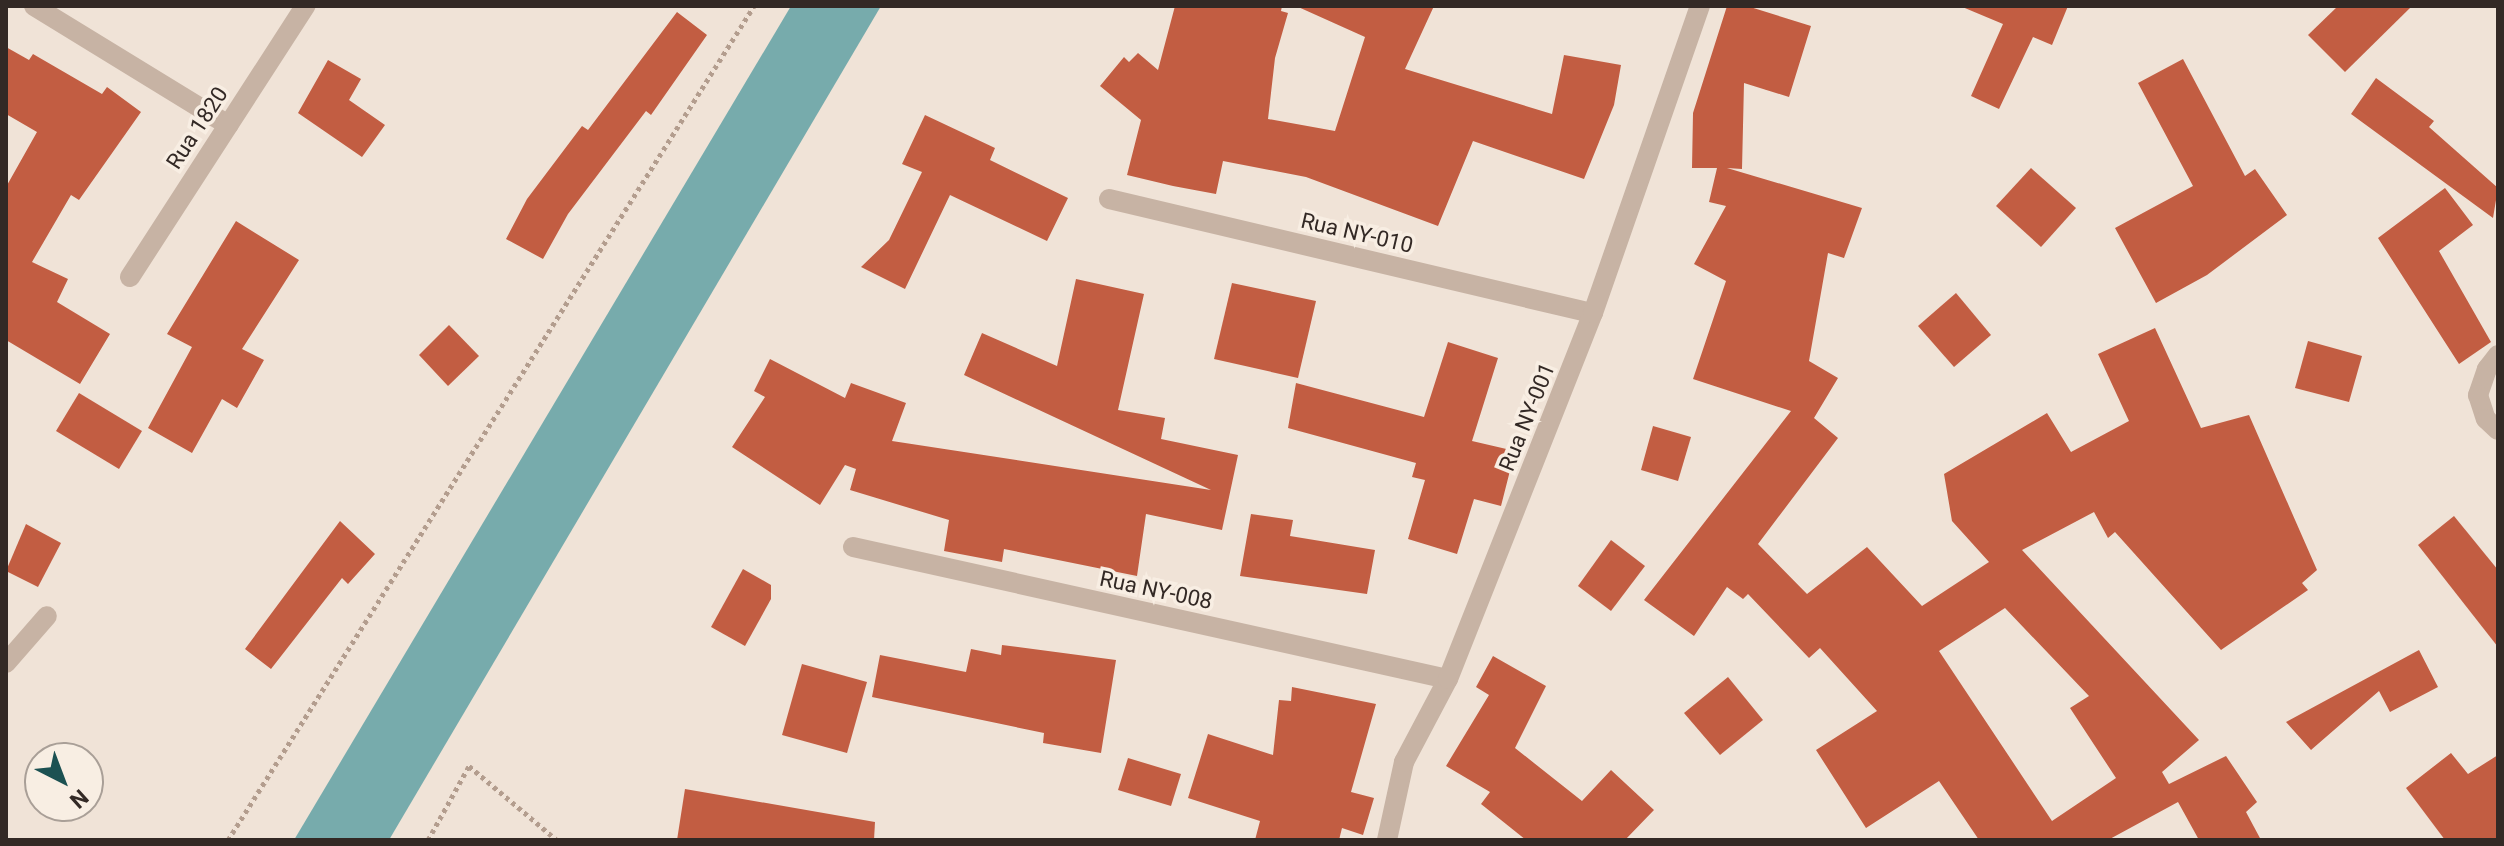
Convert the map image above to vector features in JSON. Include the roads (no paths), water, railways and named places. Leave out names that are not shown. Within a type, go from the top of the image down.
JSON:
[{"type":"street","points":[[34,6],[228,125]]},
{"type":"street","name":"Rua 1820","points":[[130,277],[305,6]]},
{"type":"street","name":"Rua NY-001","points":[[1387,840],[1404,762],[1448,679],[1593,313],[1700,6]]},
{"type":"street","name":"Rua NY-010","points":[[1109,199],[1593,313]]},
{"type":"street","points":[[2498,355],[2487,369],[2478,395],[2486,419],[2498,430]]},
{"type":"street","name":"Rua NY-008","points":[[853,547],[1448,679]]},
{"type":"street","points":[[6,663],[47,616]]},
{"type":"water","points":[[791,6],[881,6],[389,840],[294,840]]}]
